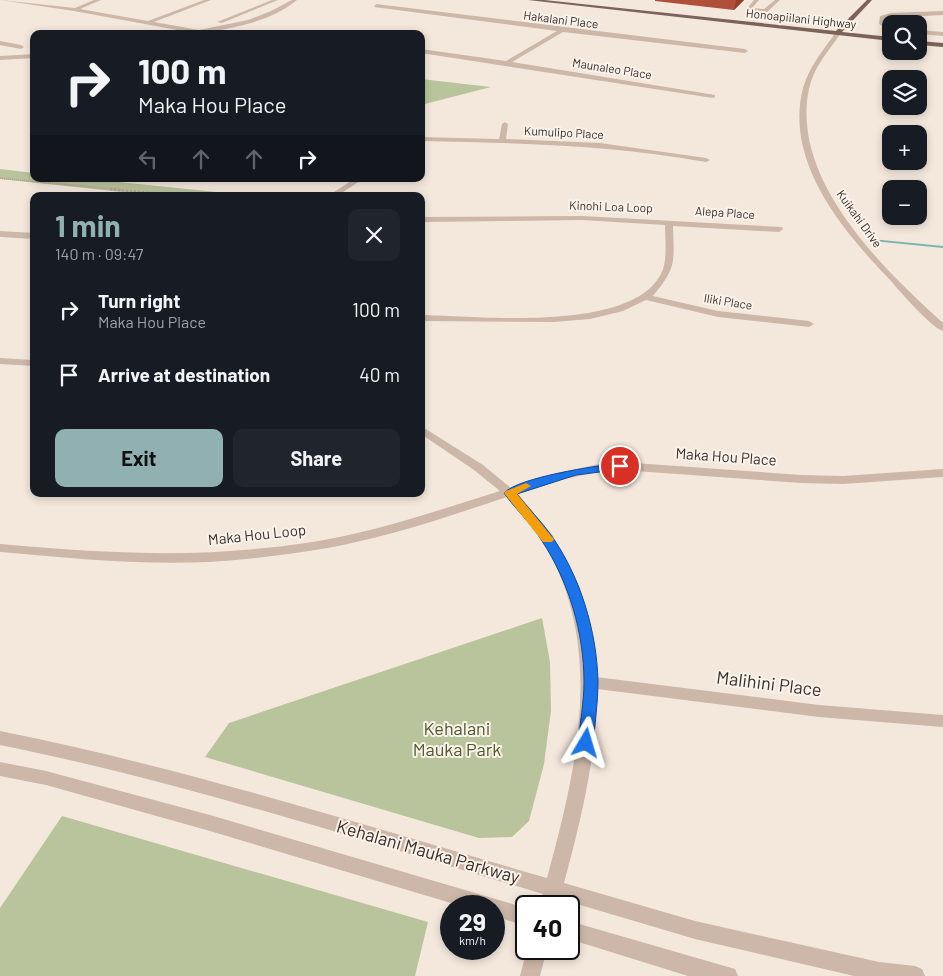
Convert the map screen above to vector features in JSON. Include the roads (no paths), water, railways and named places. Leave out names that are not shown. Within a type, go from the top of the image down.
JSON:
[{"type":"main road","name":"Honoapiilani Highway","points":[[530,0],[882,38]]},
{"type":"main road","name":"Kuikahi Drive","points":[[838,33],[870,0]]},
{"type":"main road","points":[[927,44],[943,45]]},
{"type":"street","points":[[1,0],[74,9],[189,30]]},
{"type":"street","points":[[74,9],[98,0]]},
{"type":"street","points":[[149,22],[209,0]]},
{"type":"street","points":[[204,30],[276,0]]},
{"type":"street","points":[[212,30],[258,20],[276,12],[295,0]]},
{"type":"street","points":[[756,0],[748,9],[765,11],[778,0]]},
{"type":"street","name":"Hakalani Place","points":[[376,6],[745,51]]},
{"type":"street","points":[[891,15],[943,13]]},
{"type":"street","points":[[507,63],[562,30]]},
{"type":"street","name":"Kuikahi Drive","points":[[838,33],[806,88],[802,119],[809,156],[831,202],[872,257],[943,328]]},
{"type":"street","points":[[927,33],[943,34]]},
{"type":"street","points":[[0,43],[21,47]]},
{"type":"street","name":"Maunaleo Place","points":[[425,52],[713,96]]},
{"type":"street","points":[[0,63],[2,58],[30,56]]},
{"type":"street","points":[[502,141],[505,124]]},
{"type":"street","name":"Kumulipo Place","points":[[425,139],[632,148],[706,160]]},
{"type":"street","points":[[338,192],[354,182]]},
{"type":"street","name":"Kinohi Loa Loop","points":[[425,220],[582,218],[669,222],[667,270],[660,284],[644,297],[608,312],[561,320],[425,318]]},
{"type":"street","name":"Alepa Place","points":[[669,222],[779,229]]},
{"type":"street","points":[[0,234],[30,236]]},
{"type":"street","name":"Iliki Place","points":[[644,297],[718,314],[810,324]]},
{"type":"street","points":[[0,361],[30,363]]},
{"type":"street","points":[[425,432],[474,464],[510,493],[547,537],[564,568],[578,603],[587,640],[591,682],[588,726],[581,776],[552,895]]},
{"type":"street","name":"Maka Hou Place","points":[[510,493],[526,486],[574,472],[620,466],[843,480],[943,473]]},
{"type":"street","name":"Maka Hou Loop","points":[[0,548],[117,557],[180,558],[244,555],[308,547],[369,535],[403,526],[471,503],[510,493]]},
{"type":"street","name":"Malihini Place","points":[[591,682],[818,711],[943,721]]},
{"type":"street","name":"Kehalani Mauka Parkway","points":[[0,738],[65,751],[218,792],[542,895]]},
{"type":"street","points":[[0,769],[46,778],[210,823],[453,895]]},
{"type":"street","name":"Kehalani Mauka Parkway","points":[[580,904],[880,972],[915,976]]},
{"type":"street","points":[[580,933],[691,967],[728,976]]},
{"type":"street","points":[[530,976],[535,960]]},
{"type":"waterway","points":[[873,240],[943,247]]},
{"type":"park label","name":"Kehalani Mauka Park","points":[[457,740]]}]
